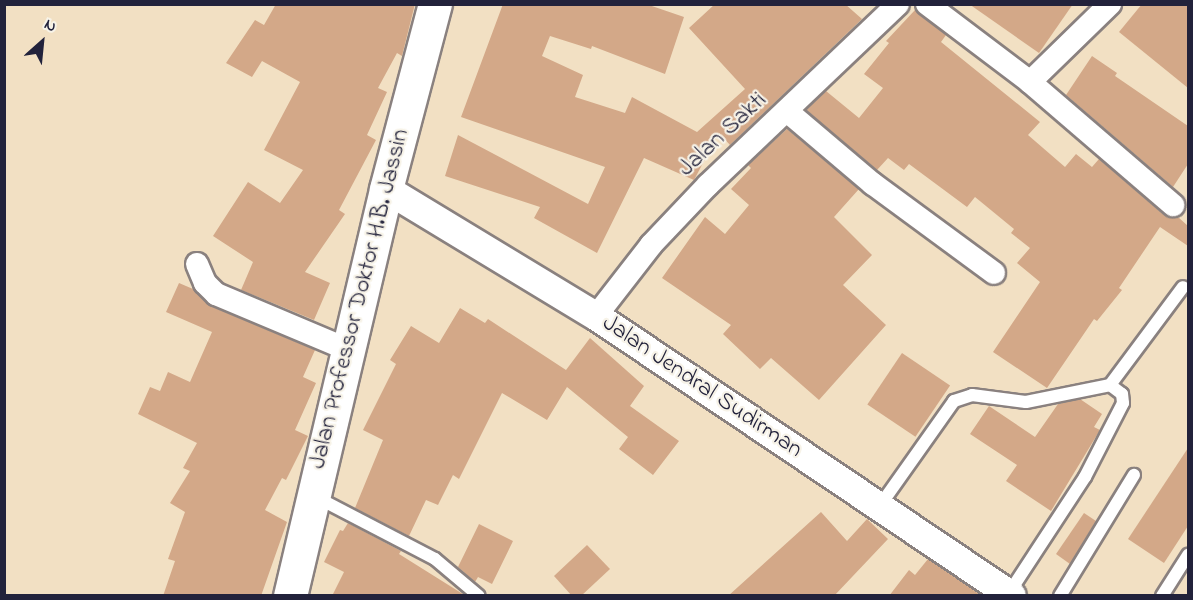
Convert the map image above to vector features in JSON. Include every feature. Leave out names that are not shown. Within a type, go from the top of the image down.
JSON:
[{"type":"highway","name":"Jalan Professor Doktor H.B. Jassin","points":[[290,596],[386,189],[435,4]]},
{"type":"street","name":"Jalan Sakti","points":[[597,316],[651,245],[715,178],[788,112],[898,4]]},
{"type":"street","points":[[927,4],[1030,82],[1173,205]]},
{"type":"street","points":[[1030,82],[1110,4]]},
{"type":"street","points":[[788,112],[873,183],[994,273]]},
{"type":"street","name":"Jalan Jendral Sudirman","points":[[386,189],[597,316],[1010,594]]},
{"type":"street","points":[[197,264],[205,283],[216,294],[347,349]]},
{"type":"lane","points":[[879,507],[954,401],[972,395],[1026,402],[1110,385],[1183,287]]},
{"type":"lane","points":[[1010,594],[1085,477],[1123,403],[1122,394],[1110,385]]},
{"type":"lane","points":[[1060,596],[1134,476]]},
{"type":"lane","points":[[313,495],[435,559],[479,596]]},
{"type":"lane","points":[[1162,596],[1188,555]]},
{"type":"building","points":[[276,4],[415,4],[402,56],[397,53],[378,88],[387,92],[367,135],[376,140],[339,210],[345,214],[305,272],[330,283],[314,320],[241,290],[253,262],[213,236],[248,182],[280,203],[303,170],[264,150],[300,82],[262,61],[252,77],[226,63],[255,20],[264,25]]},
{"type":"building","points":[[503,4],[646,4],[684,17],[665,74],[592,46],[591,49],[550,36],[542,56],[583,75],[575,97],[625,113],[632,97],[697,132],[745,89],[689,28],[715,4],[845,4],[862,19],[730,145],[719,133],[694,180],[644,158],[597,253],[534,218],[540,207],[445,176],[458,135],[588,204],[605,167],[461,117]]},
{"type":"building","points":[[969,4],[1073,4],[1039,53]]},
{"type":"building","points":[[1142,4],[1188,4],[1188,88],[1119,32]]},
{"type":"building","points":[[915,10],[946,35],[941,42],[1040,122],[1028,135],[1065,167],[1076,154],[1092,167],[1099,159],[1164,215],[1178,217],[1188,226],[1188,246],[1160,227],[1119,288],[1122,290],[1097,321],[1094,319],[1047,388],[993,352],[1040,282],[1017,263],[1030,248],[1011,233],[1014,229],[975,197],[967,207],[909,164],[904,170],[888,158],[877,170],[806,110],[826,91],[859,118],[883,88],[864,74],[889,43],[886,41]]},
{"type":"building","points":[[1092,56],[1117,73],[1115,76],[1188,126],[1188,164],[1173,187],[1066,95]]},
{"type":"building","points":[[787,129],[859,189],[834,217],[872,255],[843,285],[886,325],[819,400],[771,358],[760,369],[723,334],[731,325],[662,278],[705,217],[725,234],[749,205],[731,189],[751,168],[748,165]]},
{"type":"building","points":[[179,283],[193,289],[211,306],[315,350],[303,377],[316,383],[295,430],[308,436],[286,480],[282,478],[265,510],[287,522],[261,596],[163,596],[175,561],[168,559],[185,512],[170,503],[190,471],[183,468],[197,443],[138,414],[150,387],[160,391],[168,372],[190,382],[212,332],[166,312]]},
{"type":"building","points":[[460,308],[485,323],[488,319],[566,370],[590,338],[644,386],[630,406],[679,441],[653,475],[619,449],[628,437],[567,387],[547,420],[502,393],[459,479],[453,475],[438,505],[426,500],[409,536],[355,508],[383,440],[363,430],[396,364],[390,360],[411,326],[439,343]]},
{"type":"building","points":[[902,353],[950,385],[915,437],[867,404]]},
{"type":"building","points":[[1080,399],[1102,414],[1094,427],[1100,430],[1051,511],[1006,481],[1017,465],[970,434],[989,406],[1035,437],[1058,404]]},
{"type":"building","points":[[1188,448],[1188,526],[1164,563],[1128,539]]},
{"type":"building","points":[[821,512],[847,541],[867,519],[888,539],[834,596],[728,596]]},
{"type":"building","points":[[1084,513],[1096,521],[1070,564],[1056,554]]},
{"type":"building","points":[[348,523],[401,551],[399,554],[466,596],[332,596],[344,572],[324,562],[340,530],[343,531]]},
{"type":"building","points":[[479,524],[513,541],[492,584],[478,577],[475,582],[458,567]]},
{"type":"building","points":[[587,545],[610,569],[581,596],[572,596],[554,576]]},
{"type":"building","points":[[928,559],[982,596],[889,596],[909,570],[915,575]]}]
